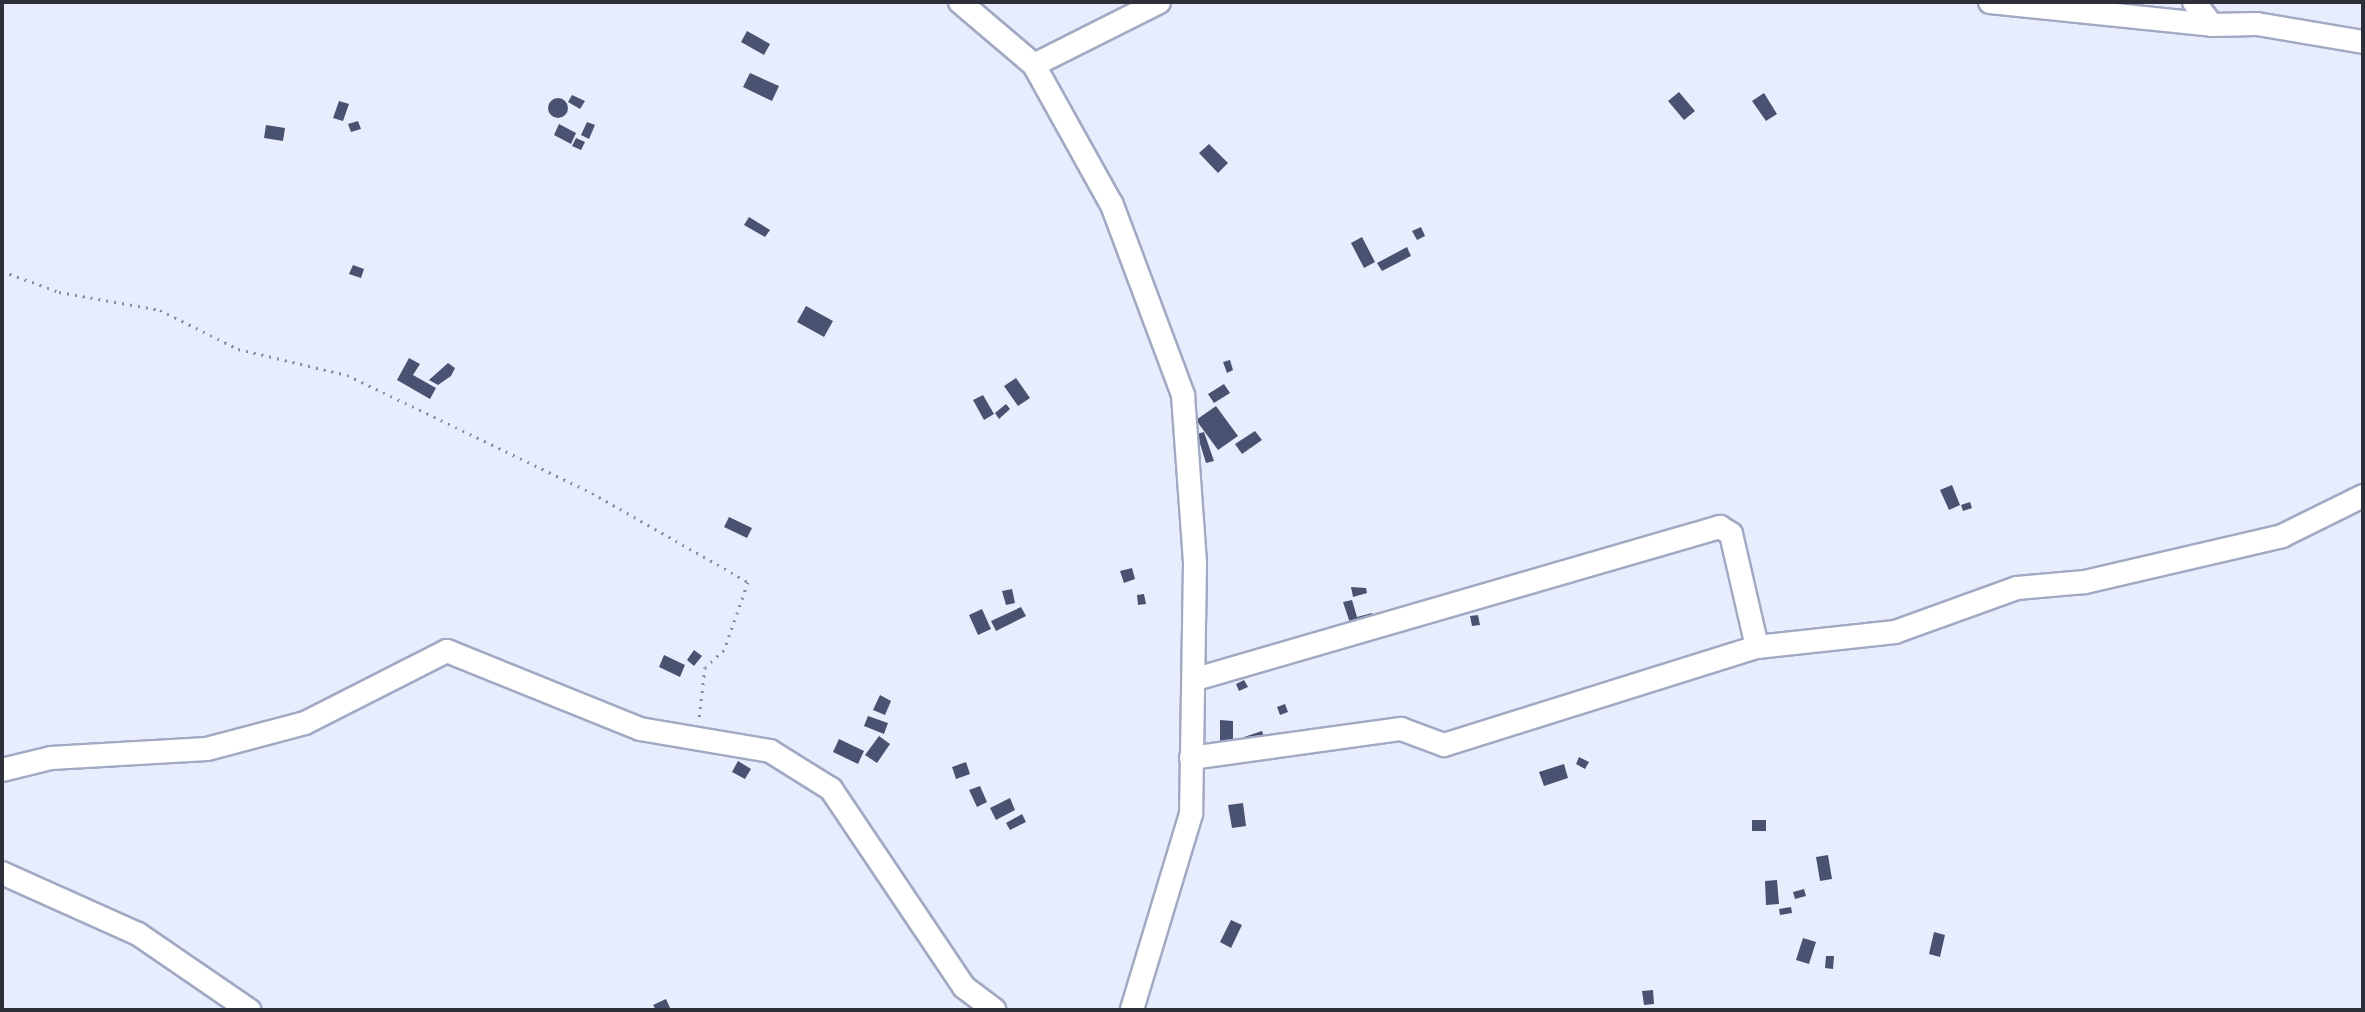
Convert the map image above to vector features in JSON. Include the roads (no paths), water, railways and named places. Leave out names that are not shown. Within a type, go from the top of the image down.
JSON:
[{"type":"street","points":[[960,2],[1034,65],[1112,205],[1183,395],[1196,679],[1189,829],[1132,1010]]},
{"type":"street","points":[[1034,65],[1159,2]]},
{"type":"street","points":[[1990,2],[2212,25],[2257,24],[2358,45]]},
{"type":"street","points":[[2194,2],[2212,25]]},
{"type":"street","points":[[1191,758],[1401,729],[1444,745],[1757,647],[1895,632],[2017,588],[2085,582],[2282,536],[2363,496]]},
{"type":"street","points":[[1196,679],[1720,527],[1731,534],[1757,647]]},
{"type":"street","points":[[2,770],[51,758],[207,749],[305,723],[447,651],[640,729],[770,751],[831,789],[964,987],[994,1010]]},
{"type":"street","points":[[2,873],[138,934],[249,1010]]}]
